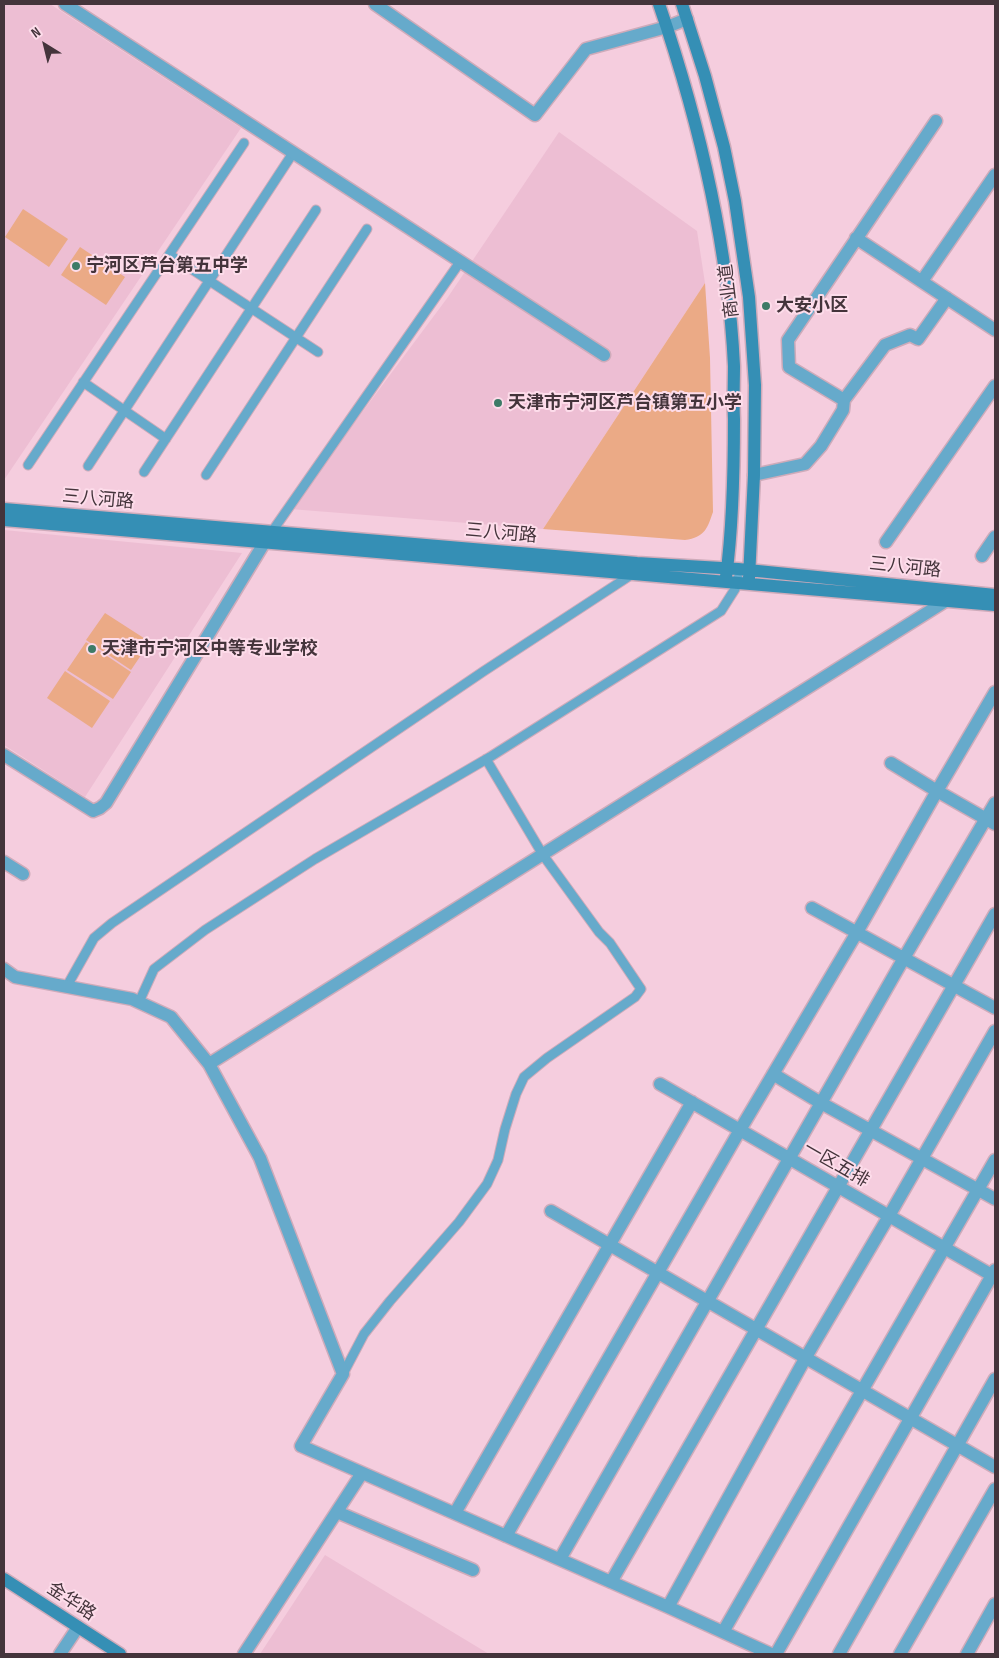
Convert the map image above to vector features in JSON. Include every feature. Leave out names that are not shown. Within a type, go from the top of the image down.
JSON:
[{"type":"street","points":[[65,4],[604,355]]},
{"type":"street","points":[[375,4],[535,115],[586,49],[667,27],[687,19]]},
{"type":"street","name":"商业道","points":[[659,4],[697,127],[718,229],[734,367],[734,486],[738,576]]},
{"type":"street","name":"商业道","points":[[682,4],[715,111],[735,201],[749,297],[754,358],[754,475],[738,576]]},
{"type":"street","points":[[844,400],[789,366],[788,340],[936,121]]},
{"type":"street","points":[[922,281],[995,175]]},
{"type":"street","points":[[856,238],[947,298],[994,326]]},
{"type":"street","points":[[754,475],[805,464],[821,446],[843,410],[844,400],[885,345],[910,335],[918,339],[947,298]]},
{"type":"street","points":[[886,542],[995,386]]},
{"type":"street","name":"三八河路","points":[[4,509],[268,537]]},
{"type":"street","name":"三八河路","points":[[4,520],[268,537],[636,568],[995,595]]},
{"type":"street","points":[[4,755],[93,811],[100,808],[106,803],[268,537]]},
{"type":"street","points":[[982,556],[995,537]]},
{"type":"street","name":"三八河路","points":[[738,576],[995,605]]},
{"type":"street","points":[[209,1064],[948,599],[962,592]]},
{"type":"street","points":[[506,1536],[995,692]]},
{"type":"street","points":[[891,763],[991,822]]},
{"type":"street","points":[[560,1559],[904,958],[991,822],[995,803]]},
{"type":"street","points":[[4,862],[23,874]]},
{"type":"street","points":[[812,908],[856,934],[995,1008]]},
{"type":"street","points":[[611,1582],[995,914]]},
{"type":"street","points":[[4,969],[15,976],[139,1002],[171,1018],[209,1064],[260,1158],[343,1374],[302,1446],[771,1654]]},
{"type":"street","points":[[668,1607],[806,1357],[995,1031]]},
{"type":"street","points":[[773,1074],[821,1103],[995,1199]]},
{"type":"street","name":"一区五排","points":[[660,1084],[944,1248],[994,1274]]},
{"type":"street","points":[[455,1513],[692,1102]]},
{"type":"street","points":[[723,1632],[995,1160]]},
{"type":"street","points":[[551,1211],[995,1467]]},
{"type":"street","points":[[776,1654],[994,1274]]},
{"type":"street","points":[[838,1654],[995,1379]]},
{"type":"street","points":[[244,1654],[362,1473]]},
{"type":"street","points":[[900,1654],[995,1489]]},
{"type":"street","points":[[337,1512],[473,1570]]},
{"type":"street","name":"金华路","points":[[4,1579],[105,1654]]},
{"type":"street","name":"金华路","points":[[4,1589],[120,1654]]},
{"type":"street","points":[[967,1654],[995,1604]]},
{"type":"street","points":[[60,1654],[75,1630]]},
{"type":"lane","points":[[28,465],[244,143]]},
{"type":"lane","points":[[88,466],[293,153]]},
{"type":"lane","points":[[144,472],[316,210]]},
{"type":"lane","points":[[206,475],[367,229]]},
{"type":"lane","points":[[170,255],[318,352]]},
{"type":"lane","points":[[268,537],[460,262]]},
{"type":"lane","points":[[83,382],[166,439]]},
{"type":"lane","points":[[67,986],[94,938],[112,923],[636,568]]},
{"type":"lane","points":[[139,1002],[154,969],[205,930],[315,858],[486,759],[721,611],[738,576]]},
{"type":"lane","points":[[343,1374],[364,1334],[390,1301],[460,1222],[488,1184],[498,1160],[516,1094],[524,1077],[547,1058],[636,997],[641,989],[610,943],[599,932],[543,855],[486,759]]},
{"type":"shaded area","name":"宁河区芦台第五中学","points":[[4,4],[50,4],[241,128],[4,480]]},
{"type":"shaded area","name":"天津市宁河区芦台镇第五小学","points":[[559,132],[697,231],[705,283],[543,529],[290,509],[448,297]]},
{"type":"shaded area","points":[[23,209],[68,239],[49,267],[5,237]]},
{"type":"shaded area","points":[[80,247],[125,277],[106,305],[61,275]]},
{"type":"shaded area","points":[[705,283],[710,358],[713,512],[707,528],[697,537],[685,540],[543,529]]},
{"type":"shaded area","name":"天津市宁河区中等专业学校","points":[[4,530],[242,553],[85,797],[4,745]]},
{"type":"shaded area","points":[[105,613],[150,642],[131,670],[86,640]]},
{"type":"shaded area","points":[[86,642],[131,672],[113,699],[67,670]]},
{"type":"shaded area","points":[[65,671],[110,701],[92,728],[47,698]]},
{"type":"shaded area","points":[[325,1555],[489,1654],[260,1654]]},
{"type":"place","name":"宁河区芦台第五中学","points":[[76,266]]},
{"type":"place","name":"大安小区","points":[[766,306]]},
{"type":"place","name":"天津市宁河区芦台镇第五小学","points":[[498,403]]},
{"type":"place","name":"天津市宁河区中等专业学校","points":[[92,649]]}]
